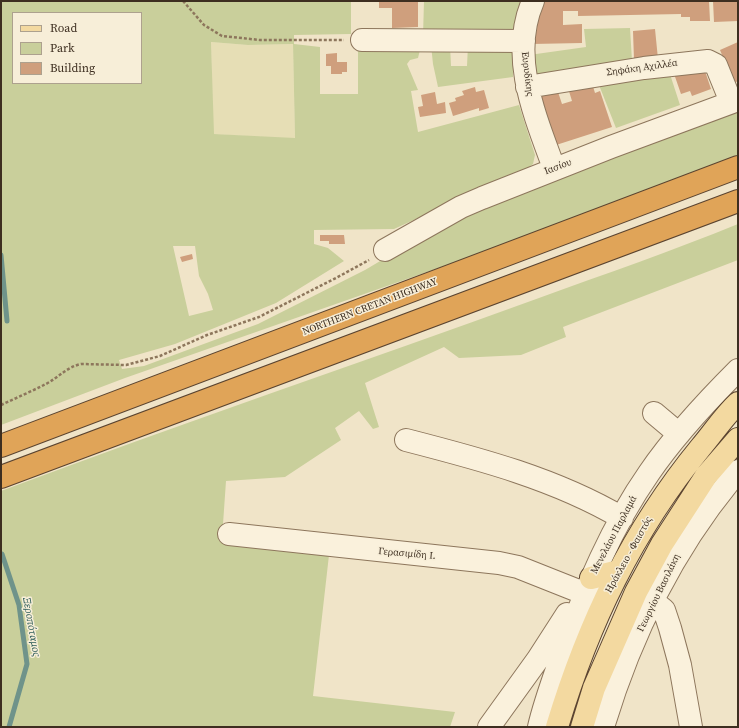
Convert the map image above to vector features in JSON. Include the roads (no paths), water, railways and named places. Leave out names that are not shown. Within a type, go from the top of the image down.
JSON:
[{"type":"highway","name":"NORTHERN CRETAN HIGHWAY","points":[[1,446],[738,167]]},
{"type":"highway","points":[[1,477],[738,201]]},
{"type":"main road","name":"Ηράκλειο - Φαιστός","points":[[557,727],[573,673],[598,613],[619,571],[666,494],[690,460],[738,403]]},
{"type":"main road","points":[[582,727],[594,688],[617,633],[658,550],[706,476],[738,439]]},
{"type":"main road","points":[[586,585],[619,571]]},
{"type":"street","name":"Ευρυδίκης","points":[[533,1],[526,20],[524,64],[527,87],[554,168]]},
{"type":"street","points":[[362,40],[524,41]]},
{"type":"street","name":"Σηφάκη Αχιλλέα","points":[[527,87],[644,68],[708,60],[716,65],[735,101]]},
{"type":"street","name":"Ιασίου","points":[[385,250],[461,207],[554,168],[735,101]]},
{"type":"street","name":"Μενελάου Παρλαμά","points":[[539,727],[555,674],[586,585],[622,518],[649,473],[694,414],[738,370]]},
{"type":"street","points":[[654,412],[679,434]]},
{"type":"street","points":[[406,440],[454,452],[533,477],[601,506],[622,518]]},
{"type":"street","name":"Γεωργίου Βασιλάκη","points":[[604,727],[616,686],[653,601],[681,547],[714,499],[738,471]]},
{"type":"street","name":"Γερασιμίδη Ι.","points":[[229,534],[499,563],[586,585]]},
{"type":"street","points":[[489,727],[538,659],[586,585]]},
{"type":"street","points":[[653,601],[662,608],[670,628],[680,666],[691,727]]},
{"type":"waterway","name":"Ξεροπόταμος","points":[[1,255],[7,321]]},
{"type":"waterway","name":"Ξεροπόταμος","points":[[2,554],[19,605],[27,664],[9,727]]}]
